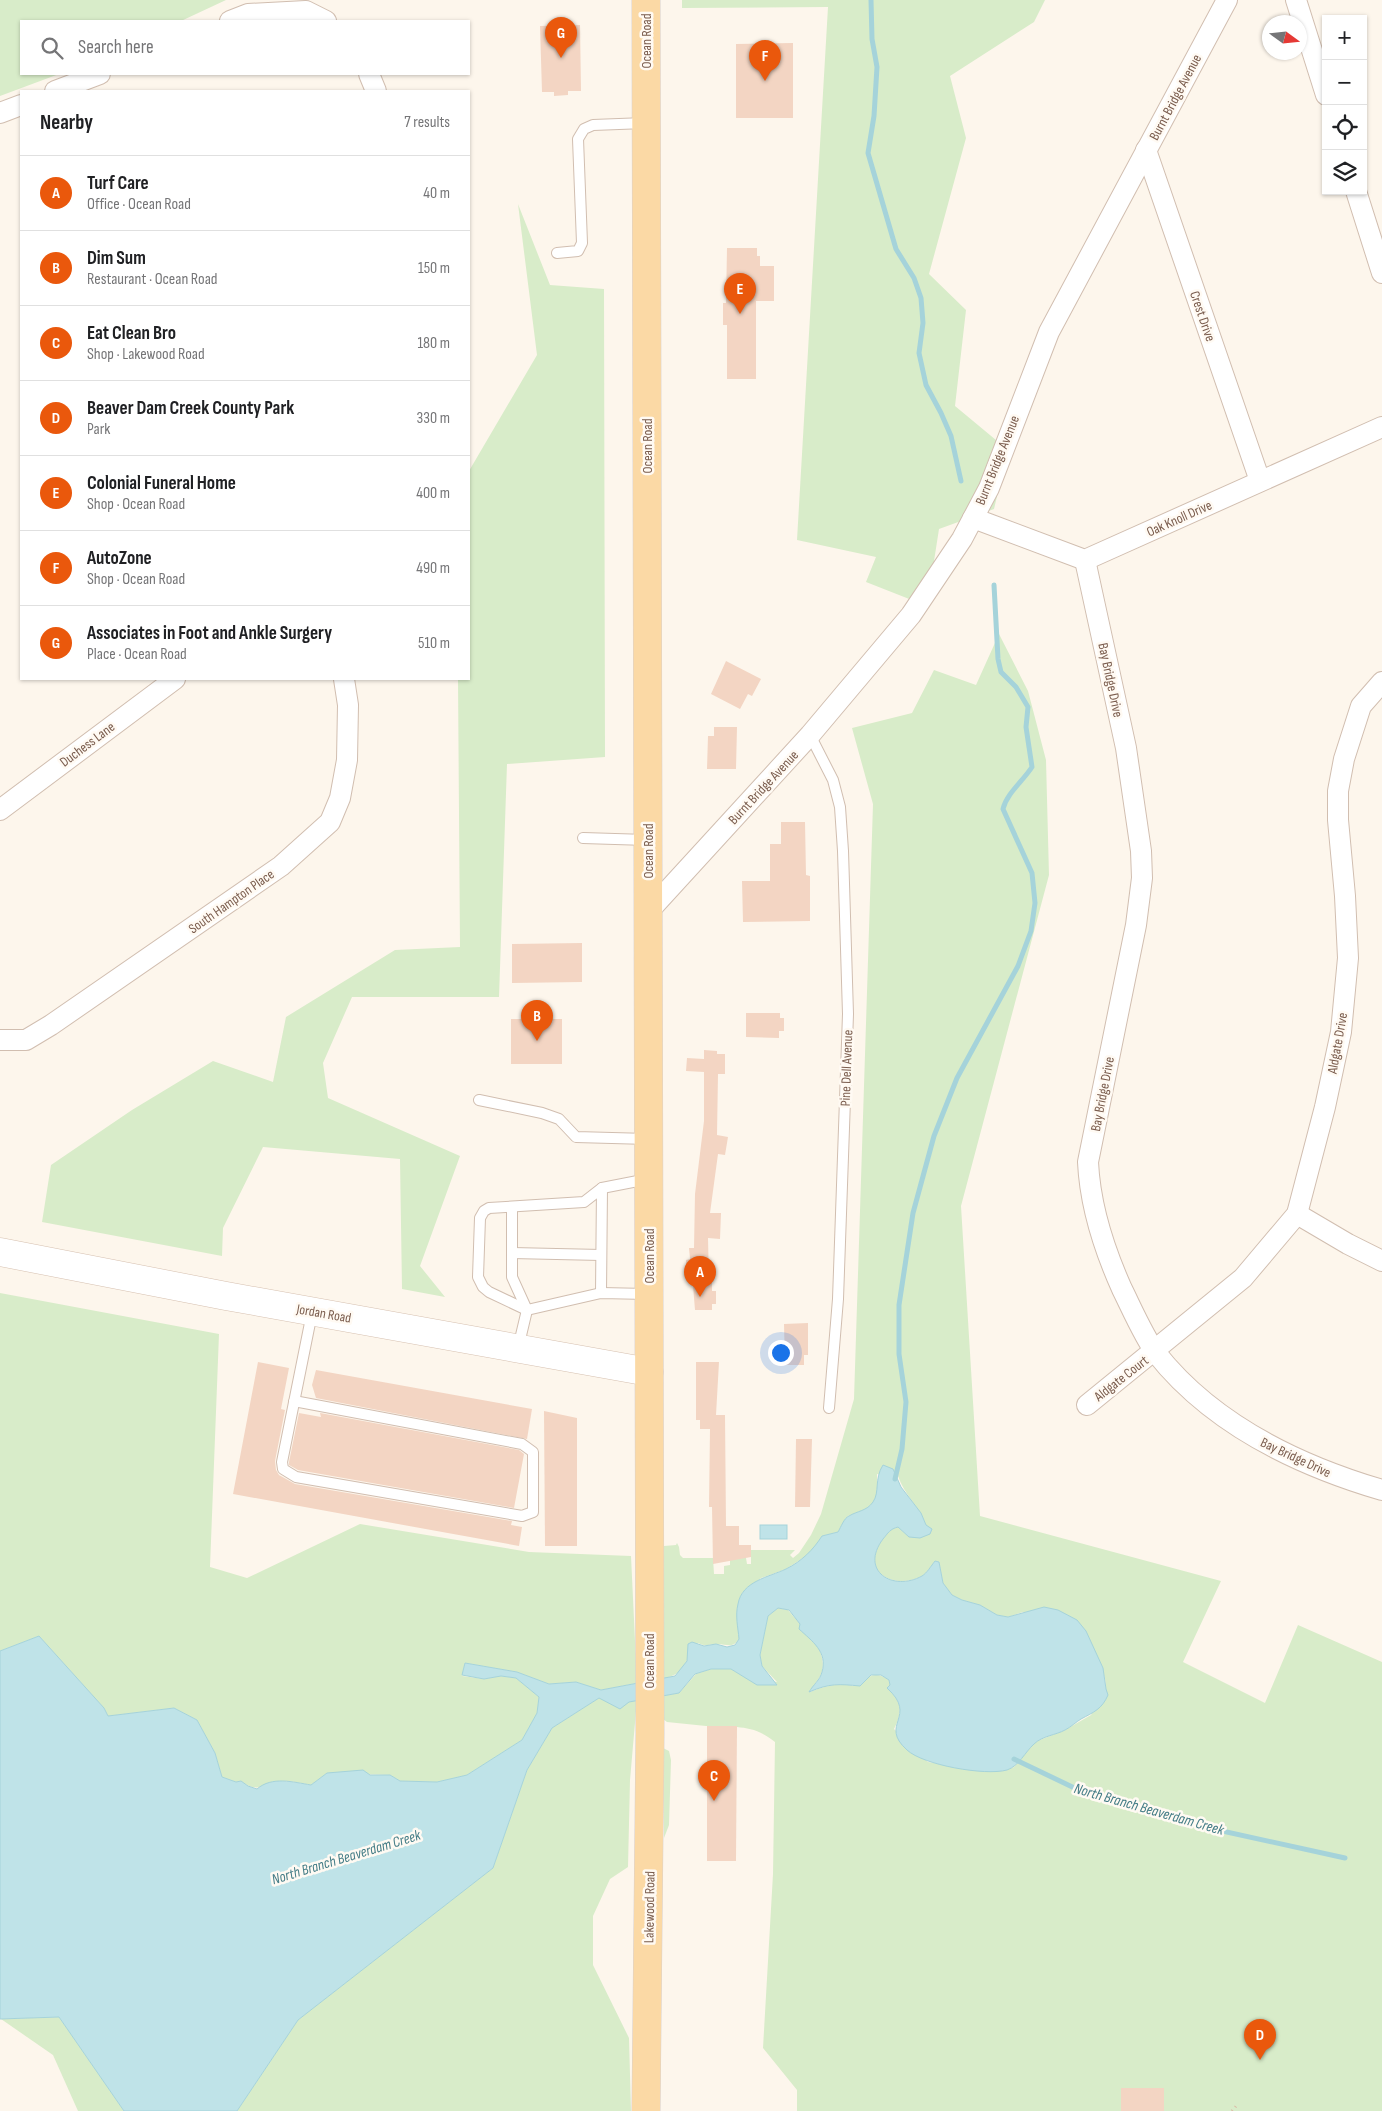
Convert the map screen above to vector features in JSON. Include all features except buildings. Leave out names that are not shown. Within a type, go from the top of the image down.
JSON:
[{"type":"main road","name":"Ocean Road","points":[[646,0],[649,1690]]},
{"type":"main road","name":"Lakewood Road","points":[[646,2111],[649,1690]]},
{"type":"street","name":"Burnt Bridge Avenue","points":[[648,912],[810,735],[911,615],[962,539],[989,488],[1048,332],[1227,0]]},
{"type":"street","points":[[1296,0],[1322,82]]},
{"type":"street","points":[[233,20],[248,14],[306,11],[324,20]]},
{"type":"street","points":[[58,90],[97,75]]},
{"type":"street","points":[[369,75],[376,90]]},
{"type":"street","points":[[0,113],[20,105]]},
{"type":"street","name":"Crest Drive","points":[[1146,150],[1260,481]]},
{"type":"street","points":[[1357,195],[1382,273]]},
{"type":"street","name":"Oak Knoll Drive","points":[[1085,560],[1382,427]]},
{"type":"street","points":[[973,518],[1085,560]]},
{"type":"street","name":"Bay Bridge Drive","points":[[1085,560],[1126,748],[1141,851],[1142,878],[1136,924],[1088,1162],[1090,1190],[1112,1266],[1155,1351],[1195,1394],[1213,1409],[1259,1440],[1341,1478],[1382,1490]]},
{"type":"street","name":"Duchess Lane","points":[[0,810],[174,680]]},
{"type":"street","name":"South Hampton Place","points":[[0,1040],[26,1040],[51,1025],[281,866],[330,822],[340,798],[347,760],[348,705],[344,680]]},
{"type":"street","name":"Aldgate Drive","points":[[1155,1351],[1243,1278],[1297,1214],[1325,1107],[1341,1032],[1348,967],[1345,896],[1338,820],[1338,791],[1344,759],[1361,706],[1382,682]]},
{"type":"street","points":[[1297,1214],[1348,1244],[1382,1261]]},
{"type":"street","name":"Jordan Road","points":[[0,1252],[226,1296],[649,1372]]},
{"type":"street","name":"Aldgate Court","points":[[1087,1405],[1155,1351]]},
{"type":"lane","points":[[557,253],[578,251],[582,243],[578,139],[584,129],[593,124],[646,123]]},
{"type":"lane","name":"Pine Dell Avenue","points":[[810,735],[833,780],[840,807],[844,851],[848,1024],[838,1299],[829,1408]]},
{"type":"lane","points":[[583,838],[648,840]]},
{"type":"lane","points":[[479,1100],[542,1113],[559,1119],[576,1136],[649,1139]]},
{"type":"lane","points":[[649,1179],[602,1188],[584,1202],[489,1208],[484,1211],[480,1218],[478,1277],[483,1287],[490,1292],[527,1310],[601,1293],[649,1295]]},
{"type":"lane","points":[[601,1293],[602,1188]]},
{"type":"lane","points":[[512,1207],[512,1277],[527,1310],[518,1349]]},
{"type":"lane","points":[[512,1253],[601,1255]]},
{"type":"lane","points":[[294,1401],[522,1444],[533,1452],[533,1512],[522,1516],[296,1476],[283,1469],[282,1462],[294,1401],[312,1311]]},
{"type":"path","points":[[1232,2111],[1237,2105]]},
{"type":"green space","points":[[0,0],[226,0],[183,20],[20,20],[20,75],[56,75],[0,96]]},
{"type":"green space","points":[[682,0],[1045,0],[1034,22],[950,76],[966,138],[929,274],[966,310],[955,406],[1008,450],[994,509],[939,529],[927,606],[866,582],[876,557],[797,540],[828,7],[682,8]]},
{"type":"green space","points":[[518,204],[550,285],[604,289],[605,757],[507,764],[499,997],[352,997],[323,1063],[328,1098],[460,1156],[420,1266],[445,1297],[402,1289],[400,1159],[263,1147],[223,1228],[222,1256],[42,1222],[51,1165],[132,1110],[213,1061],[273,1082],[286,1017],[395,950],[460,947],[458,680],[470,680],[470,469],[537,355]]},
{"type":"green space","points":[[999,634],[1028,691],[1046,760],[1049,875],[961,1206],[980,1516],[1221,1581],[1183,1662],[1265,1703],[1298,1625],[1382,1662],[1382,2111],[797,2111],[797,2090],[763,2048],[773,1874],[775,1742],[767,1736],[750,1729],[667,1722],[663,1719],[662,1696],[679,1693],[696,1674],[711,1669],[731,1669],[743,1676],[777,1682],[762,1666],[760,1655],[768,1616],[778,1608],[788,1610],[812,1638],[821,1654],[823,1662],[822,1671],[810,1692],[832,1685],[844,1684],[855,1686],[875,1675],[884,1677],[889,1680],[890,1685],[887,1688],[896,1698],[900,1707],[899,1717],[894,1729],[928,1762],[990,1772],[1014,1767],[1035,1742],[1065,1730],[1091,1715],[1106,1689],[1105,1678],[1086,1631],[1023,1612],[1008,1617],[997,1615],[980,1605],[962,1600],[952,1595],[943,1583],[939,1562],[935,1561],[924,1575],[911,1580],[900,1581],[883,1575],[877,1569],[875,1560],[877,1550],[888,1533],[898,1527],[909,1537],[926,1525],[898,1476],[877,1474],[877,1494],[873,1503],[865,1510],[848,1516],[838,1532],[822,1536],[814,1550],[800,1560],[786,1569],[761,1578],[742,1593],[739,1639],[734,1644],[705,1645],[698,1643],[681,1670],[662,1679],[664,1546],[676,1545],[677,1543],[680,1555],[683,1558],[713,1558],[714,1574],[724,1574],[724,1566],[730,1565],[730,1555],[746,1558],[747,1564],[751,1564],[751,1550],[795,1550],[790,1555],[793,1558],[799,1553],[811,1535],[821,1514],[854,1399],[873,804],[852,728],[912,713],[934,670],[976,685]]},
{"type":"green space","points":[[0,1293],[219,1334],[210,1567],[247,1578],[360,1524],[529,1552],[631,1556],[637,1683],[601,1690],[576,1682],[549,1684],[517,1672],[465,1663],[462,1676],[484,1679],[501,1676],[516,1678],[539,1697],[537,1713],[522,1740],[467,1775],[437,1782],[400,1781],[390,1775],[327,1773],[311,1785],[276,1781],[253,1787],[241,1781],[236,1782],[222,1777],[215,1753],[197,1720],[174,1708],[108,1716],[104,1708],[39,1636],[0,1651]]},
{"type":"green space","points":[[599,1698],[628,1702],[637,1700],[630,1780],[628,1867],[610,1879],[593,1916],[593,1965],[629,2038],[631,2111],[237,2111],[298,2020],[493,1868],[527,1770],[552,1728]]},
{"type":"green space","points":[[663,1748],[669,1751],[671,1760],[669,1825],[664,1838]]},
{"type":"green space","points":[[59,2017],[124,2111],[78,2111],[53,2055],[1,2019]]},
{"type":"water","points":[[883,1465],[893,1469],[901,1487],[921,1513],[926,1525],[932,1529],[930,1534],[920,1538],[909,1537],[898,1527],[893,1529],[883,1539],[877,1550],[875,1561],[877,1569],[891,1580],[911,1580],[924,1575],[935,1561],[939,1562],[943,1583],[952,1595],[980,1605],[997,1615],[1008,1617],[1044,1607],[1058,1610],[1077,1620],[1086,1631],[1103,1668],[1108,1695],[1100,1707],[1065,1730],[1037,1741],[1018,1762],[1007,1770],[984,1772],[940,1765],[915,1755],[907,1750],[899,1741],[896,1727],[900,1706],[887,1688],[890,1685],[889,1680],[881,1675],[871,1675],[860,1686],[834,1685],[809,1692],[820,1678],[822,1672],[823,1659],[821,1653],[814,1643],[799,1629],[800,1624],[789,1610],[778,1608],[768,1616],[760,1655],[762,1666],[777,1685],[757,1685],[731,1669],[711,1669],[695,1674],[679,1693],[629,1702],[620,1709],[599,1698],[552,1728],[527,1770],[493,1868],[298,2020],[237,2111],[124,2111],[59,2017],[0,2019],[0,1651],[39,1636],[104,1708],[108,1716],[174,1708],[197,1720],[215,1753],[222,1777],[236,1782],[241,1781],[257,1789],[269,1782],[276,1781],[311,1785],[327,1773],[363,1770],[370,1775],[390,1775],[400,1781],[437,1782],[467,1775],[522,1740],[537,1713],[539,1697],[516,1678],[501,1676],[484,1679],[462,1675],[465,1663],[517,1672],[549,1684],[576,1682],[601,1690],[675,1676],[687,1661],[688,1644],[692,1642],[704,1646],[716,1644],[727,1647],[735,1645],[739,1639],[737,1608],[745,1590],[757,1581],[786,1569],[802,1559],[822,1536],[838,1532],[847,1517],[871,1505],[875,1498],[880,1470]]},
{"type":"water","points":[[760,1525],[787,1525],[787,1539],[760,1539]]},
{"type":"waterway","points":[[871,0],[872,39],[877,67],[874,116],[868,153],[896,249],[914,278],[921,298],[923,323],[919,353],[926,385],[951,436],[961,481]]},
{"type":"waterway","points":[[895,1479],[902,1449],[906,1402],[899,1354],[899,1305],[913,1213],[934,1136],[957,1078],[1018,966],[1031,931],[1035,903],[1032,873],[1003,809],[1012,792],[1032,767],[1026,727],[1028,707],[1016,687],[1001,672],[998,659],[994,585]]},
{"type":"waterway","name":"North Branch Beaverdam Creek","points":[[1014,1759],[1087,1794],[1195,1825],[1345,1858]]},
{"type":"place","name":"Associates in Foot and Ankle Surgery","points":[[561,58]]},
{"type":"place","name":"AutoZone","points":[[765,81]]},
{"type":"place","name":"Colonial Funeral Home","points":[[740,314]]},
{"type":"place","name":"Dim Sum","points":[[537,1041]]},
{"type":"place","name":"Turf Care","points":[[700,1297]]},
{"type":"place","name":"Eat Clean Bro","points":[[714,1801]]},
{"type":"place","name":"Beaver Dam Creek County Park","points":[[1260,2060]]}]
